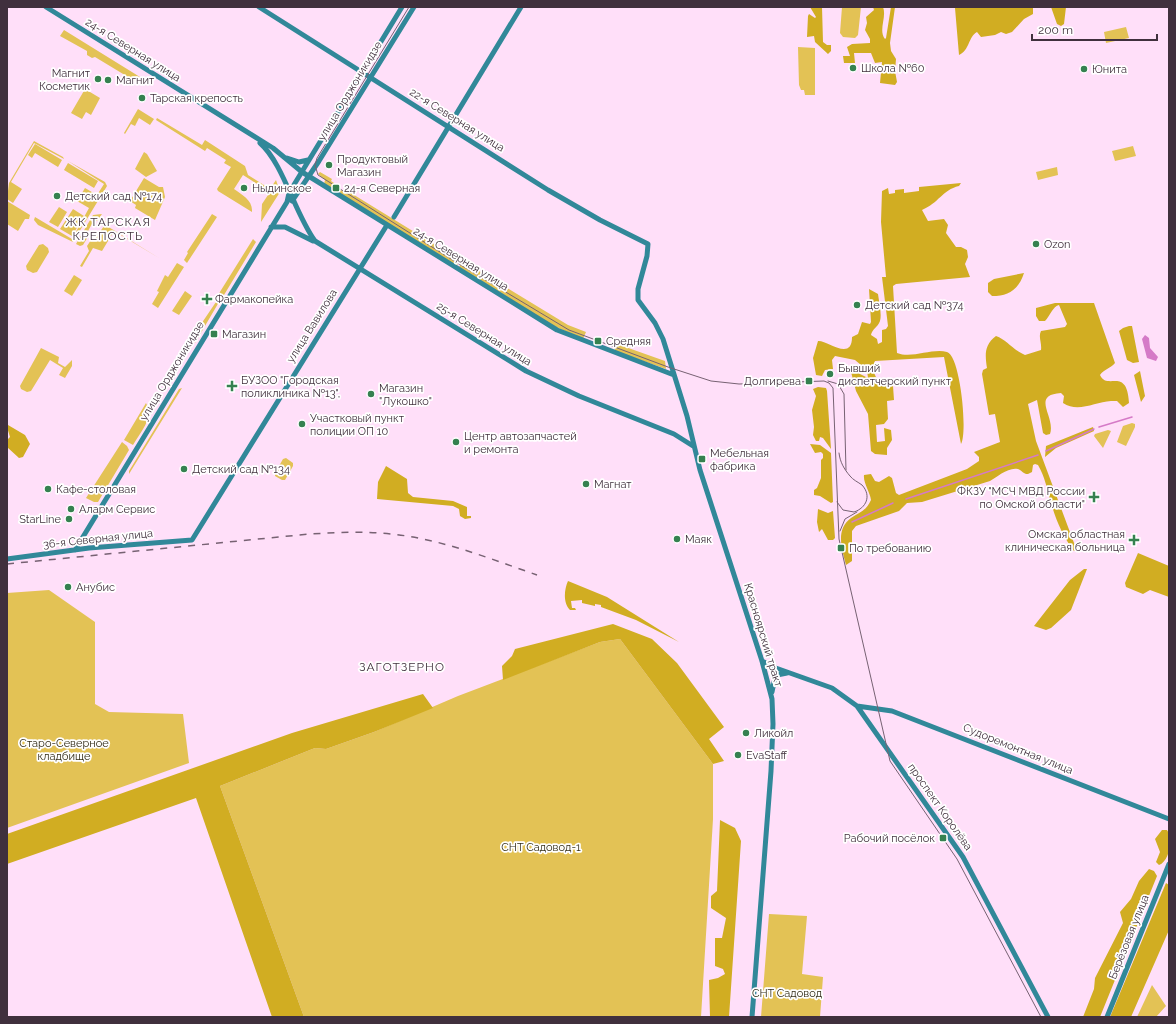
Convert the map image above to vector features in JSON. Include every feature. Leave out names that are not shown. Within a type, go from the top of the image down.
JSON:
[{"type":"main road","name":"24-я Северная улица","points":[[46,7],[284,157],[302,172],[557,330],[674,375]]},
{"type":"main road","name":"22-я Северная улица","points":[[259,7],[574,205],[648,244],[648,256],[638,290],[638,300]]},
{"type":"main road","name":"улица Орджоникидзе","points":[[75,550],[287,202],[289,193],[402,7]]},
{"type":"main road","name":"улица Орджоникидзе","points":[[294,201],[414,7]]},
{"type":"main road","points":[[394,217],[521,7]]},
{"type":"main road","name":"24-я Северная улица","points":[[251,136],[270,155],[294,201]]},
{"type":"main road","points":[[284,157],[299,162],[309,160]]},
{"type":"main road","points":[[287,202],[294,201]]},
{"type":"main road","name":"25-я Северная улица","points":[[294,201],[306,229],[315,241],[526,371],[579,396],[674,434],[693,446]]},
{"type":"main road","name":"улица Вавилова","points":[[192,540],[387,225]]},
{"type":"main road","points":[[271,227],[285,227],[315,241]]},
{"type":"main road","name":"Красноярский тракт","points":[[638,300],[663,339],[687,416],[693,446],[762,661],[772,699],[772,748],[752,1017]]},
{"type":"main road","name":"36-я Северная улица","points":[[7,560],[75,550],[192,540]]},
{"type":"main road","name":"проспект Королёва","points":[[762,661],[832,688],[857,706],[963,857],[1048,1017]]},
{"type":"main road","points":[[772,699],[776,678],[780,674],[790,673]]},
{"type":"main road","name":"Судоремонтная улица","points":[[857,706],[892,711],[1169,820]]},
{"type":"main road","name":"Берёзовая улица","points":[[1107,1017],[1169,864]]},
{"type":"green space","points":[[842,7],[861,7],[858,35],[855,38],[843,37],[840,33]]},
{"type":"green space","points":[[1126,27],[1129,38],[1106,43],[1104,32]]},
{"type":"green space","points":[[64,30],[140,77],[138,83],[95,57],[92,58],[87,55],[87,51],[60,36]]},
{"type":"green space","points":[[798,47],[815,48],[815,95],[805,95],[804,90],[801,90],[799,85]]},
{"type":"green space","points":[[85,89],[100,98],[91,115],[86,112],[82,119],[71,113]]},
{"type":"green space","points":[[138,109],[154,119],[150,125],[139,118],[135,126],[131,124],[125,134],[124,133]]},
{"type":"green space","points":[[157,118],[202,145],[205,140],[245,166],[248,175],[270,189],[276,180],[280,192],[261,222],[262,204],[270,192],[243,175],[234,189],[249,201],[252,212],[218,191],[217,189],[231,167],[224,163],[226,160],[207,148],[205,151],[156,120]]},
{"type":"green space","points":[[34,141],[63,157],[64,159],[34,143],[11,182],[22,189],[13,203],[7,199],[9,183]]},
{"type":"green space","points":[[35,144],[62,160],[58,167],[35,153],[32,158],[28,155]]},
{"type":"green space","points":[[1133,146],[1136,156],[1115,161],[1112,151]]},
{"type":"green space","points":[[144,152],[147,154],[157,171],[146,177],[135,169]]},
{"type":"green space","points":[[68,161],[105,182],[107,186],[73,242],[38,225],[34,220],[35,217],[72,239],[89,208],[77,201],[85,188],[97,195],[104,184]]},
{"type":"green space","points":[[68,163],[98,181],[94,188],[64,170]]},
{"type":"green space","points":[[1057,167],[1058,175],[1038,180],[1036,172]]},
{"type":"green space","points":[[320,172],[332,179],[331,181],[334,183],[333,185],[344,192],[346,190],[460,260],[456,267],[324,184],[325,180],[318,174]]},
{"type":"green space","points":[[144,178],[159,187],[163,187],[165,197],[155,220],[135,208],[136,205],[130,201]]},
{"type":"green space","points":[[7,201],[30,215],[29,219],[25,219],[18,231],[7,224]]},
{"type":"green space","points":[[59,207],[67,212],[58,227],[49,222]]},
{"type":"green space","points":[[73,209],[84,216],[72,236],[60,229]]},
{"type":"green space","points":[[102,214],[97,221],[92,219],[91,221],[93,222],[88,231],[89,235],[83,245],[80,246],[76,244],[93,215]]},
{"type":"green space","points":[[212,214],[217,217],[187,263],[184,260],[188,253],[187,252]]},
{"type":"green space","points":[[104,221],[107,222],[107,226],[159,258],[114,231],[102,251],[93,248],[82,267],[80,266],[89,251],[87,246],[93,237],[97,236],[104,226],[102,223]]},
{"type":"green space","points":[[253,239],[256,242],[224,295],[218,295]]},
{"type":"green space","points":[[43,244],[48,248],[49,252],[37,272],[33,273],[27,270],[26,266],[39,245]]},
{"type":"green space","points":[[463,261],[568,325],[586,332],[583,339],[554,326],[459,267]]},
{"type":"green space","points":[[177,263],[184,267],[158,308],[152,304],[159,292],[157,291],[165,275],[168,277]]},
{"type":"green space","points":[[74,275],[82,280],[72,296],[64,291]]},
{"type":"green space","points":[[185,291],[192,296],[179,315],[172,311]]},
{"type":"green space","points":[[218,299],[219,302],[195,343],[193,336]]},
{"type":"green space","points":[[617,344],[665,361],[666,369],[615,351],[614,345]]},
{"type":"green space","points":[[41,348],[59,357],[58,363],[65,367],[72,360],[72,366],[65,378],[59,375],[63,368],[50,360],[31,391],[27,392],[21,389],[20,386]]},
{"type":"green space","points":[[182,388],[129,474],[129,471],[179,389]]},
{"type":"green space","points":[[146,403],[148,409],[148,420],[133,445],[124,440]]},
{"type":"green space","points":[[1132,423],[1135,424],[1135,427],[1126,446],[1117,442],[1123,426]]},
{"type":"green space","points":[[1108,430],[1111,431],[1103,448],[1094,436],[1095,434]]},
{"type":"green space","points":[[122,442],[129,450],[98,502],[94,502],[86,498]]},
{"type":"green space","points":[[286,458],[293,463],[293,466],[285,480],[282,480],[275,476],[275,473],[283,459]]},
{"type":"green space","name":"Старо-Северное кладбище","points":[[49,590],[95,622],[95,704],[109,712],[183,714],[189,763],[7,828],[7,593]]},
{"type":"green space","name":"СНТ Садовод-1","points":[[620,639],[713,764],[713,819],[701,1017],[304,1017],[220,786],[315,748],[326,749],[374,732],[458,696],[600,642]]},
{"type":"green space","name":"СНТ Садовод","points":[[769,914],[807,916],[802,974],[823,977],[820,1017],[761,1017]]},
{"type":"green space","points":[[1152,985],[1166,1006],[1156,1017],[1137,1017]]},
{"type":"shaded area","points":[[810,7],[822,7],[823,42],[827,45],[831,45],[831,51],[828,54],[815,42],[814,36],[807,37],[808,16],[809,14],[815,18],[816,17]]},
{"type":"shaded area","points":[[873,7],[883,7],[884,15],[882,32],[885,39],[891,7],[895,7],[890,43],[891,51],[896,59],[895,71],[897,82],[895,85],[880,83],[882,62],[875,63],[871,53],[854,53],[855,63],[844,63],[843,56],[850,56],[847,47],[852,44],[870,43],[870,39],[865,30],[867,23],[866,17],[874,10]]},
{"type":"shaded area","points":[[1033,7],[1033,14],[1024,19],[1012,32],[1006,34],[1001,32],[995,35],[981,37],[977,32],[972,37],[963,53],[959,55],[955,8]]},
{"type":"shaded area","points":[[1051,7],[1066,7],[1064,24],[1061,26],[1057,24]]},
{"type":"shaded area","points":[[961,183],[959,186],[948,190],[933,204],[922,210],[928,221],[944,219],[948,225],[946,233],[956,247],[961,247],[967,250],[968,257],[965,264],[970,277],[896,284],[893,286],[897,353],[909,355],[941,351],[947,352],[952,356],[956,366],[962,395],[964,425],[961,444],[944,357],[875,361],[873,367],[874,374],[880,382],[887,382],[893,386],[894,400],[887,401],[888,419],[884,424],[876,425],[877,442],[885,441],[884,428],[891,430],[892,440],[887,448],[887,455],[875,454],[871,451],[868,414],[856,391],[851,372],[852,369],[856,369],[860,374],[868,378],[867,370],[855,360],[835,356],[832,360],[833,369],[825,370],[822,376],[816,375],[813,358],[818,341],[838,348],[848,348],[851,344],[852,337],[858,334],[862,322],[870,324],[871,322],[869,289],[878,294],[881,315],[879,323],[871,335],[877,339],[878,344],[882,342],[882,330],[886,329],[888,326],[882,277],[886,277],[881,222],[882,191],[888,188],[889,194],[895,193],[895,190],[904,189],[904,193],[919,191],[919,187]]},
{"type":"shaded area","points":[[1024,273],[1022,279],[1016,287],[1008,293],[992,296],[988,292],[988,283],[994,279]]},
{"type":"shaded area","points":[[1055,303],[1094,303],[1115,363],[1103,371],[1100,375],[1107,381],[1121,382],[1125,385],[1129,403],[1123,407],[1117,401],[1111,401],[1075,407],[1063,403],[1064,396],[1061,393],[1052,395],[1047,398],[1045,402],[1051,427],[1050,434],[1046,435],[1043,433],[1037,400],[1028,404],[1036,441],[1077,551],[1074,551],[1060,528],[1046,483],[1038,465],[1035,464],[1033,465],[1032,472],[1028,474],[1016,469],[1008,470],[990,481],[922,502],[907,503],[899,511],[856,526],[852,531],[852,561],[846,565],[841,540],[843,528],[851,518],[865,509],[871,500],[864,475],[871,474],[875,481],[879,482],[889,476],[892,478],[896,493],[899,495],[967,469],[979,461],[979,457],[974,452],[1000,442],[995,414],[989,415],[982,374],[983,370],[987,368],[987,347],[996,336],[1025,355],[1041,350],[1041,331],[1065,327],[1067,324],[1059,305],[1053,309],[1045,321],[1039,321],[1036,316],[1036,308]]},
{"type":"shaded area","points":[[1132,326],[1139,362],[1133,363],[1127,360],[1119,331]]},
{"type":"shaded area","points":[[1145,335],[1149,338],[1150,348],[1158,357],[1156,361],[1147,358],[1142,339]]},
{"type":"shaded area","points":[[1140,371],[1145,396],[1141,402],[1134,375]]},
{"type":"shaded area","points":[[818,387],[826,388],[827,391],[831,449],[823,438],[820,437],[819,441],[816,441],[813,435],[814,427],[812,410],[816,396],[813,389]]},
{"type":"shaded area","points":[[8,425],[25,435],[30,444],[23,457],[19,458],[7,447],[7,440],[10,437],[7,427]]},
{"type":"shaded area","points":[[1093,427],[1094,431],[1056,448],[1045,457],[1046,446]]},
{"type":"shaded area","points":[[810,444],[820,445],[831,453],[833,502],[831,503],[820,496],[814,495],[814,490],[817,488],[821,478],[821,460],[823,458],[823,454],[821,452],[815,453]]},
{"type":"shaded area","points":[[386,466],[407,479],[408,493],[413,497],[453,501],[467,507],[467,516],[471,516],[471,518],[465,519],[460,516],[459,509],[453,506],[377,499],[378,482]]},
{"type":"shaded area","points":[[818,509],[828,513],[833,511],[835,538],[833,540],[828,540],[822,529],[819,532],[817,522]]},
{"type":"shaded area","points":[[1138,553],[1169,566],[1169,597],[1150,590],[1143,594],[1126,587],[1125,583]]},
{"type":"shaded area","points":[[1084,569],[1087,569],[1071,610],[1051,628],[1046,630],[1034,626],[1070,580]]},
{"type":"shaded area","points":[[568,581],[607,597],[679,642],[636,620],[601,607],[601,605],[595,604],[595,606],[582,603],[582,600],[571,601],[572,608],[575,608],[576,610],[570,610],[565,600]]},
{"type":"shaded area","points":[[613,624],[652,639],[677,663],[724,727],[709,739],[724,761],[713,764],[620,639],[600,642],[503,680],[502,666],[512,656],[515,649]]},
{"type":"shaded area","points":[[423,694],[433,708],[374,732],[326,749],[315,748],[220,786],[304,1017],[272,1017],[196,798],[7,864],[7,834],[292,733]]},
{"type":"shaded area","points":[[720,820],[735,828],[741,841],[729,1017],[710,1017],[709,980],[718,978],[725,974],[723,969],[715,966],[715,938],[722,938],[726,918],[711,908],[711,896],[717,891]]},
{"type":"shaded area","points":[[1162,830],[1167,830],[1170,838],[1170,844],[1166,859],[1159,865],[1156,862],[1160,852],[1155,839]]},
{"type":"shaded area","points":[[1149,869],[1154,871],[1157,876],[1100,1017],[1083,1017],[1094,989],[1095,978],[1123,923],[1120,912],[1131,899],[1139,881]]},
{"type":"shaded area","points":[[1166,883],[1169,885],[1169,930],[1131,1017],[1110,1017]]},
{"type":"waterway","points":[[1099,427],[1132,417]]},
{"type":"waterway","points":[[1046,451],[1094,429]]},
{"type":"waterway","points":[[906,499],[1038,455]]},
{"type":"waterway","points":[[852,522],[893,503]]},
{"type":"tram line","points":[[409,7],[317,158],[315,165],[318,175],[459,264],[569,330],[668,367],[711,381],[739,384],[824,381],[829,383],[833,388],[839,539],[890,761],[957,859],[1041,1017]]},
{"type":"tram line","points":[[828,381],[838,384],[844,394],[846,470]]},
{"type":"tram line","points":[[837,502],[843,510],[854,512],[862,508],[867,497],[867,493],[862,485],[854,480],[844,468],[839,453]]},
{"type":"tram line","points":[[840,531],[845,519],[857,512]]},
{"type":"railway","points":[[7,564],[309,534],[361,532],[420,538],[459,548],[537,575]]},
{"type":"place","name":"Школа №60","points":[[853,68]]},
{"type":"place","name":"Юнита","points":[[1084,69]]},
{"type":"place","name":"Магнит Косметик","points":[[98,79]]},
{"type":"place","name":"Магнит","points":[[108,80]]},
{"type":"place","name":"Тарская крепость","points":[[142,98]]},
{"type":"place","name":"Продуктовый Магазин","points":[[329,165]]},
{"type":"place","name":"Ныдинское","points":[[244,188]]},
{"type":"place","name":"24-я Северная","points":[[336,188]]},
{"type":"place","name":"Детский сад №174","points":[[57,196]]},
{"type":"place","name":"Ozon","points":[[1036,244]]},
{"type":"place","name":"Фармакопейка","points":[[207,299]]},
{"type":"place","name":"Детский сад №374","points":[[857,305]]},
{"type":"place","name":"Магазин","points":[[214,334]]},
{"type":"place","name":"Средняя","points":[[598,341]]},
{"type":"place","name":"Бывший диспетчерский пункт","points":[[830,374]]},
{"type":"place","name":"Долгирева","points":[[809,381]]},
{"type":"place","name":"БУЗОО \"Городская поликлиника №13\",","points":[[232,386]]},
{"type":"place","name":"Магазин \"Лукошко\"","points":[[371,394]]},
{"type":"place","name":"Участковый пункт полиции ОП 10","points":[[302,424]]},
{"type":"place","name":"Центр автозапчастей и ремонта","points":[[456,442]]},
{"type":"place","name":"Мебельная фабрика","points":[[702,459]]},
{"type":"place","name":"Детский сад №134","points":[[184,469]]},
{"type":"place","name":"Магнат","points":[[586,484]]},
{"type":"place","name":"Кафе-столовая","points":[[48,489]]},
{"type":"place","name":"ФКЗУ \"МСЧ МВД России по Омской области\"","points":[[1094,497]]},
{"type":"place","name":"Аларм Сервис","points":[[71,509]]},
{"type":"place","name":"StarLine","points":[[69,519]]},
{"type":"place","name":"Маяк","points":[[677,539]]},
{"type":"place","name":"Омская областная клиническая больница","points":[[1134,540]]},
{"type":"place","name":"По требованию","points":[[841,548]]},
{"type":"place","name":"Анубис","points":[[68,587]]},
{"type":"place","name":"Ликойл","points":[[746,733]]},
{"type":"place","name":"EvaStaff","points":[[738,755]]},
{"type":"place","name":"Рабочий посёлок","points":[[943,838]]},
{"type":"district","name":"ЖК ТАРСКАЯ КРЕПОСТЬ","points":[[108,229]]},
{"type":"district","name":"ЗАГОТЗЕРНО","points":[[402,667]]}]
